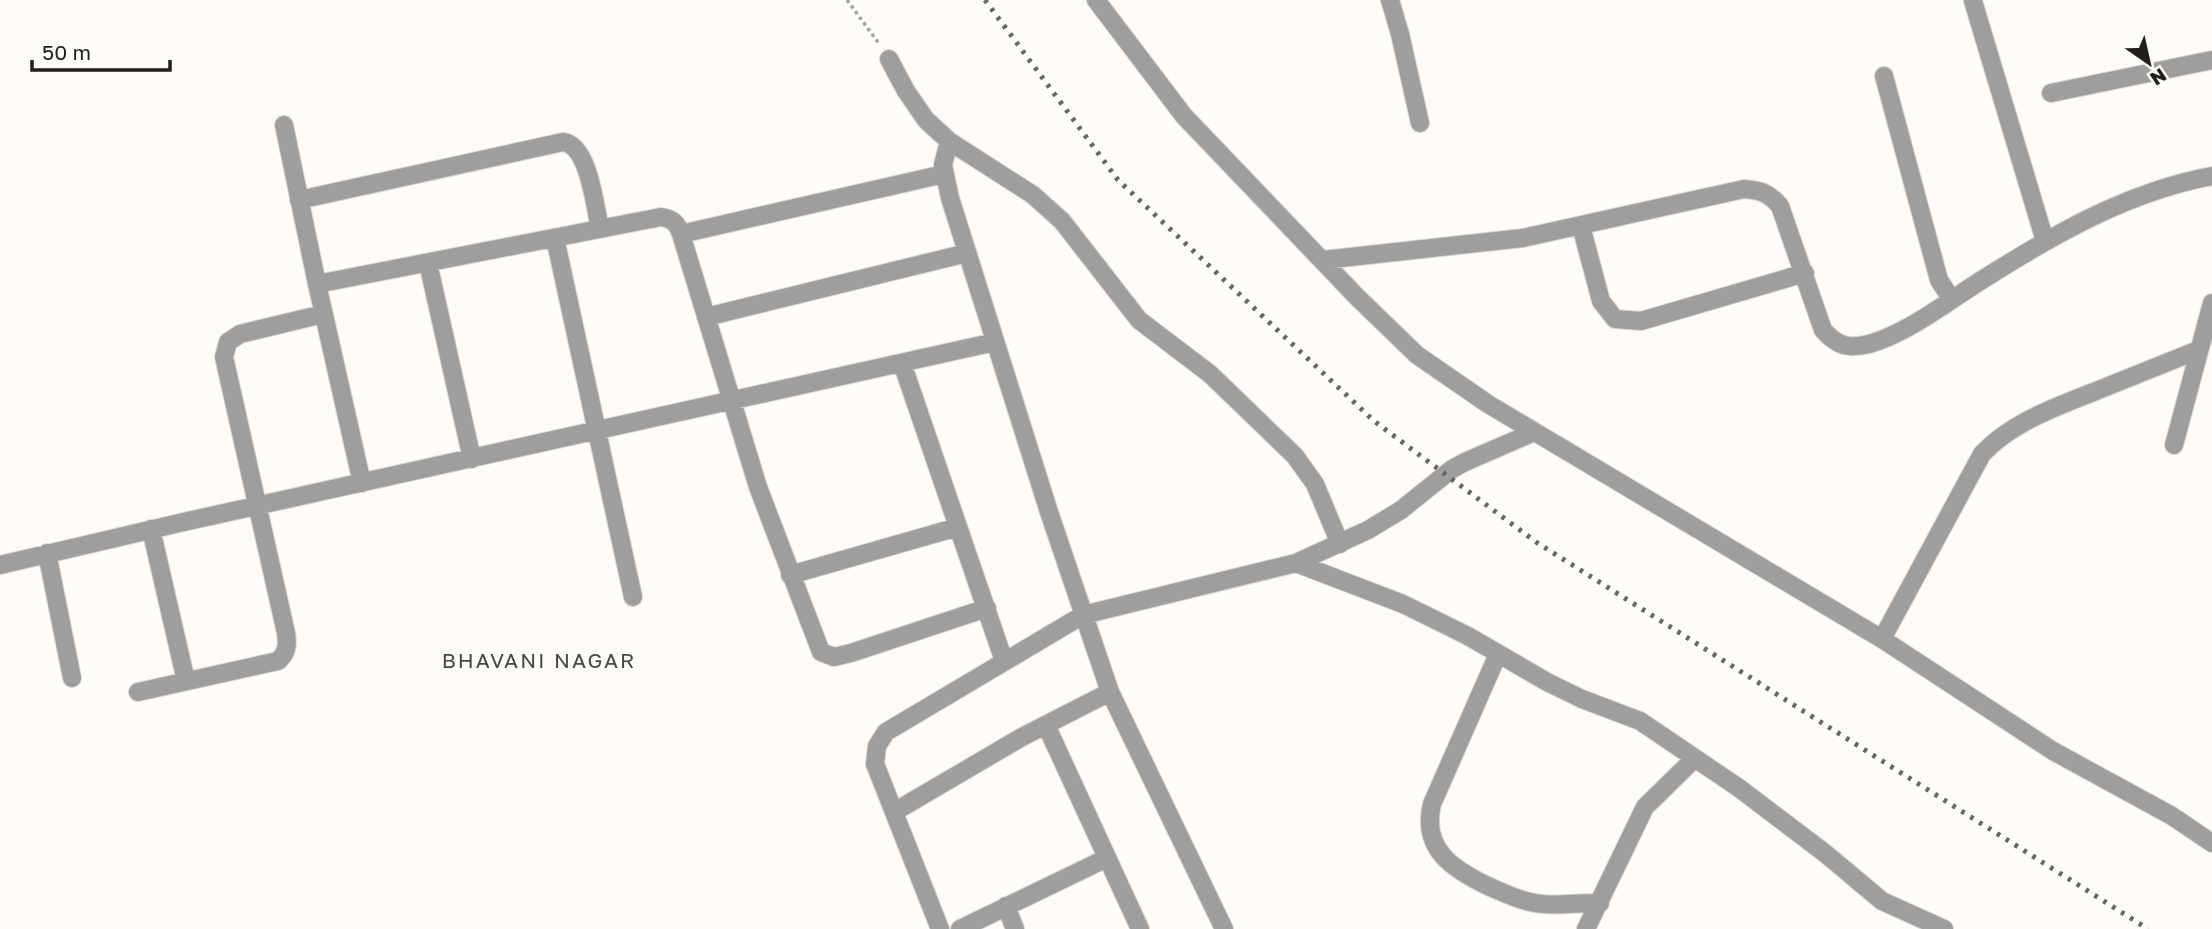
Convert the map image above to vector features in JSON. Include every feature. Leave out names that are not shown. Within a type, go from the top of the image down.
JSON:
[{"type":"street","points":[[1096,0],[1184,116],[1357,297],[1417,355],[1448,378],[1534,432],[1882,639],[2053,751],[2172,816],[2212,843]]},
{"type":"street","points":[[1391,0],[1420,123]]},
{"type":"street","points":[[1973,1],[2045,241]]},
{"type":"street","points":[[889,59],[926,120],[949,141],[1032,195],[1062,221],[1139,320],[1210,374],[1295,456],[1315,484],[1340,544]]},
{"type":"street","points":[[2051,93],[2212,60]]},
{"type":"street","points":[[1884,76],[1939,281],[1952,300]]},
{"type":"street","points":[[284,125],[323,314],[362,482]]},
{"type":"street","points":[[949,141],[944,156],[944,174],[1083,615],[1110,692],[1224,929]]},
{"type":"street","points":[[299,200],[569,143],[579,151],[583,159],[600,229]]},
{"type":"street","points":[[681,234],[944,174]]},
{"type":"street","points":[[1323,260],[1524,238],[1744,189],[1759,190],[1780,205],[1823,330],[1832,340],[1846,348],[1871,343],[1920,320],[2045,241],[2091,216],[2193,179],[2212,176]]},
{"type":"street","points":[[317,284],[661,217],[670,219],[676,223],[681,234],[758,487],[821,652],[834,657],[851,653],[987,608]]},
{"type":"street","points":[[1581,226],[1601,301],[1615,319],[1641,321],[1805,273]]},
{"type":"street","points":[[555,238],[633,597]]},
{"type":"street","points":[[706,317],[967,253]]},
{"type":"street","points":[[428,263],[472,458]]},
{"type":"street","points":[[2174,445],[2212,303]]},
{"type":"street","points":[[138,692],[278,661],[284,655],[287,648],[286,634],[224,357],[228,342],[240,334],[323,314]]},
{"type":"street","points":[[0,565],[151,529],[995,342]]},
{"type":"street","points":[[1882,639],[1982,454],[1994,441],[2054,408],[2198,350]]},
{"type":"street","points":[[902,363],[1004,661]]},
{"type":"street","points":[[940,929],[875,764],[877,746],[896,725],[1083,615],[1296,563],[1340,544],[1401,509],[1452,469],[1534,432]]},
{"type":"street","points":[[790,575],[958,527]]},
{"type":"street","points":[[151,529],[186,681]]},
{"type":"street","points":[[47,553],[72,678]]},
{"type":"street","points":[[1296,563],[1403,604],[1582,699],[1640,721],[1826,854],[1882,901],[1944,929]]},
{"type":"street","points":[[1499,654],[1432,804],[1429,817],[1435,842],[1442,858],[1463,874],[1533,903],[1600,903]]},
{"type":"street","points":[[894,812],[978,762],[1110,692]]},
{"type":"street","points":[[1046,725],[1140,929]]},
{"type":"street","points":[[1586,929],[1645,807],[1695,758]]},
{"type":"street","points":[[960,929],[1107,858]]},
{"type":"street","points":[[1006,906],[1015,929]]},
{"type":"path","points":[[847,0],[889,59]]},
{"type":"railway","points":[[985,0],[1118,180],[1374,421],[1536,542],[2148,929]]},
{"type":"district","name":"BHAVANI NAGAR","points":[[539,660]]}]
